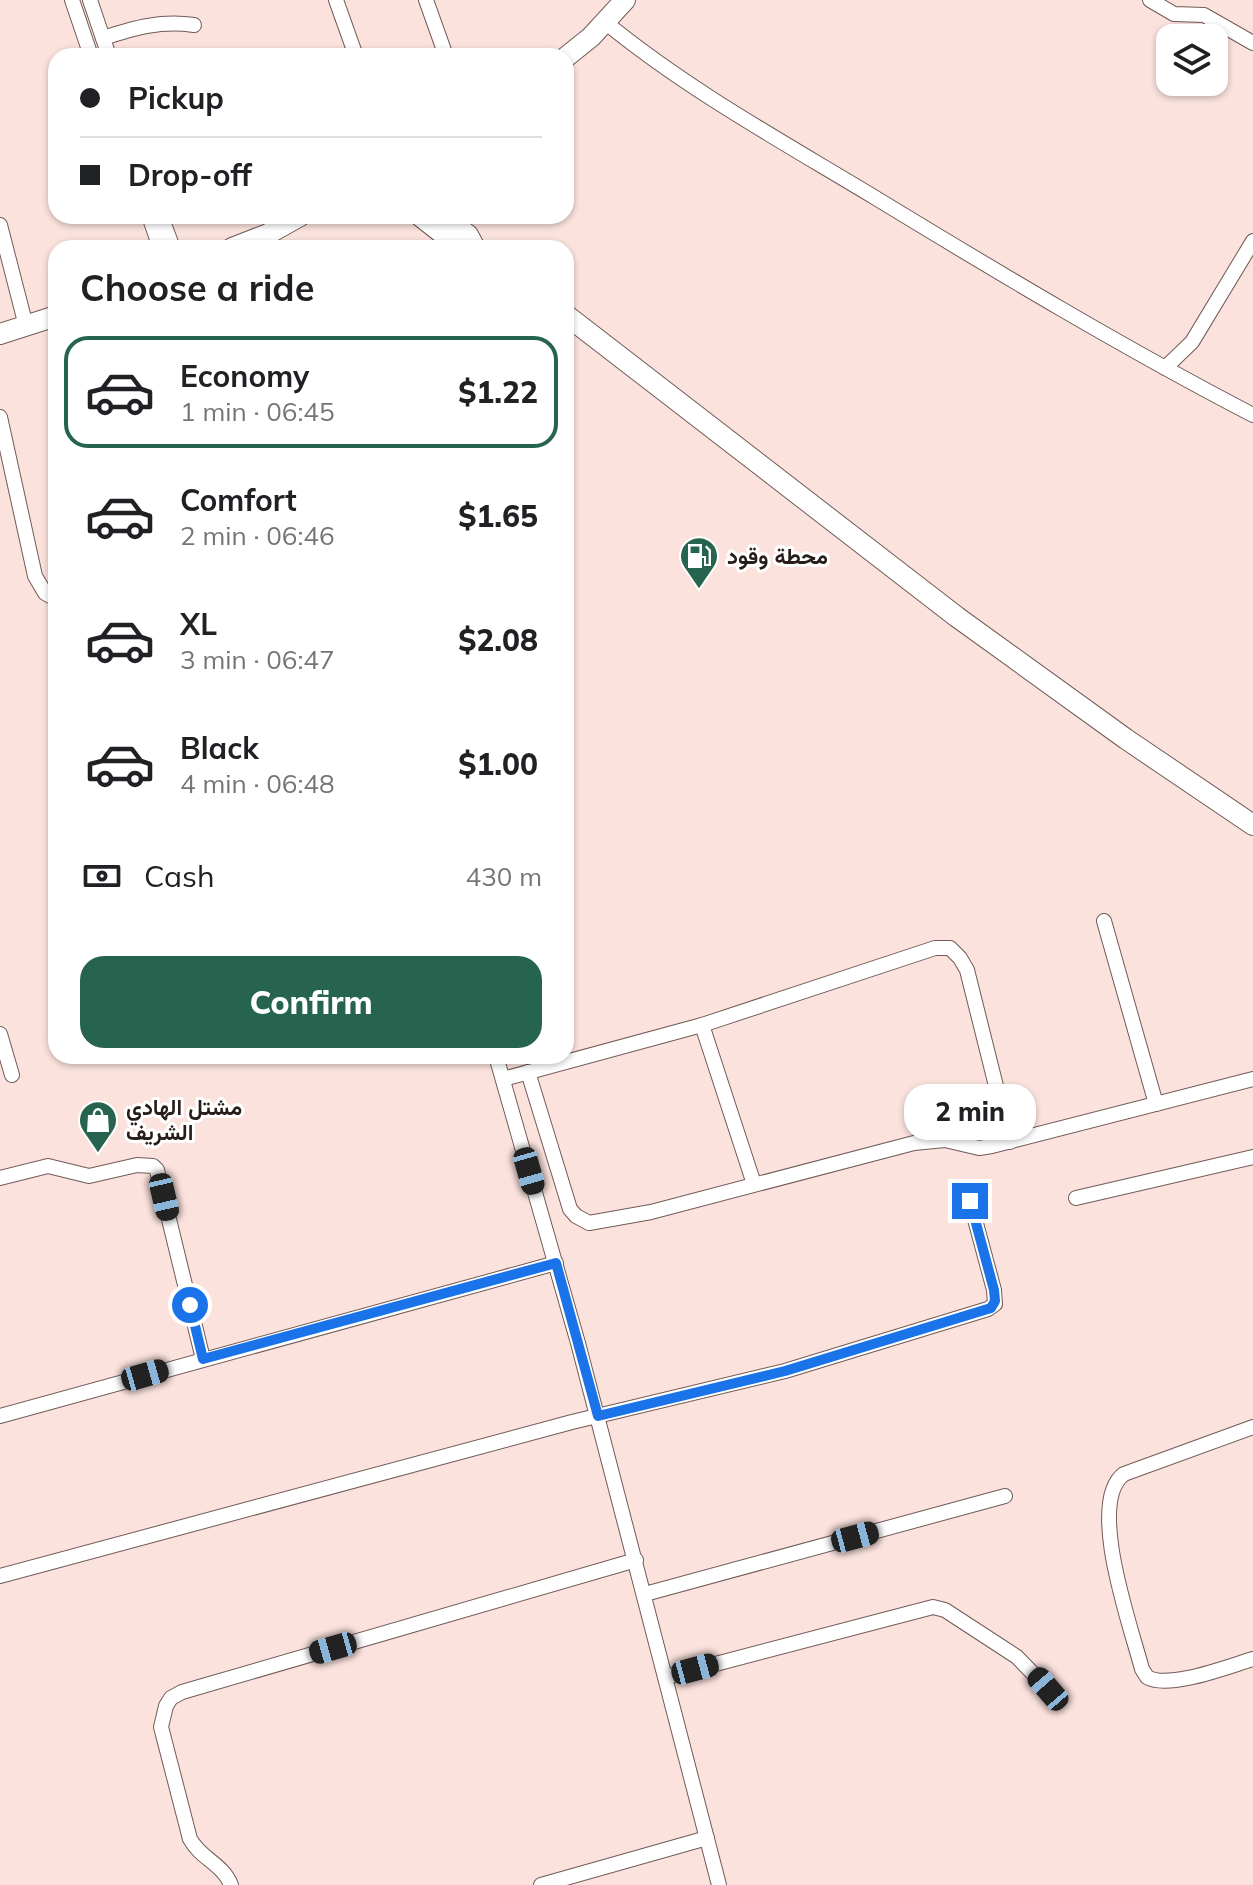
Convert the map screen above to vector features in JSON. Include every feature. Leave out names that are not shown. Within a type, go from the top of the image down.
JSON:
[{"type":"main road","points":[[574,50],[625,0]]},
{"type":"main road","points":[[272,240],[291,224]]},
{"type":"main road","points":[[430,224],[451,240]]},
{"type":"main road","points":[[454,224],[471,240]]},
{"type":"main road","points":[[0,334],[48,319]]},
{"type":"main road","points":[[574,321],[957,617],[1126,739],[1253,825]]},
{"type":"street","points":[[72,0],[88,48]]},
{"type":"street","points":[[90,0],[106,48]]},
{"type":"street","points":[[336,0],[353,48]]},
{"type":"street","points":[[426,0],[443,48]]},
{"type":"street","points":[[1150,0],[1174,14],[1204,15],[1253,43]]},
{"type":"street","points":[[605,22],[654,61],[773,136],[1165,368],[1253,415]]},
{"type":"street","points":[[103,38],[140,26],[161,23],[194,25]]},
{"type":"street","points":[[0,225],[26,326]]},
{"type":"street","points":[[1165,368],[1192,342],[1253,241]]},
{"type":"street","points":[[0,417],[35,576],[48,595]]},
{"type":"street","points":[[1104,921],[1156,1104]]},
{"type":"street","points":[[574,1060],[702,1025],[935,948],[950,948],[967,970],[1010,1142]]},
{"type":"street","points":[[702,1025],[754,1184]]},
{"type":"street","points":[[0,1034],[12,1075]]},
{"type":"street","points":[[498,1064],[598,1416],[719,1885]]},
{"type":"street","points":[[503,1079],[558,1064]]},
{"type":"street","points":[[528,1072],[570,1209],[589,1223],[651,1212],[914,1143],[945,1140],[979,1148],[1010,1142],[1253,1079]]},
{"type":"street","points":[[1076,1198],[1253,1157]]},
{"type":"street","points":[[0,1178],[48,1166],[89,1176],[137,1165],[153,1166],[157,1170],[203,1359]]},
{"type":"street","points":[[0,1576],[598,1416],[785,1371],[991,1308],[995,1301],[994,1290],[970,1201]]},
{"type":"street","points":[[0,1416],[556,1263]]},
{"type":"street","points":[[1253,1427],[1124,1474],[1112,1486],[1107,1507],[1109,1538],[1142,1669],[1147,1677],[1154,1681],[1179,1679],[1253,1659]]},
{"type":"street","points":[[645,1594],[1005,1496]]},
{"type":"street","points":[[231,1885],[217,1864],[196,1850],[190,1839],[161,1727],[171,1698],[182,1692],[636,1560]]},
{"type":"street","points":[[666,1677],[933,1607],[945,1610],[1017,1657],[1048,1689]]},
{"type":"street","points":[[541,1885],[707,1838]]},
{"type":"place","name":"محطة وقود","points":[[699,590]]},
{"type":"place","name":"مشتل الهادي الشريف","points":[[98,1154]]},
{"type":"route","points":[[190,1305],[203,1359],[556,1263],[598,1416],[785,1371],[991,1308],[995,1301],[994,1290],[970,1201]]}]
